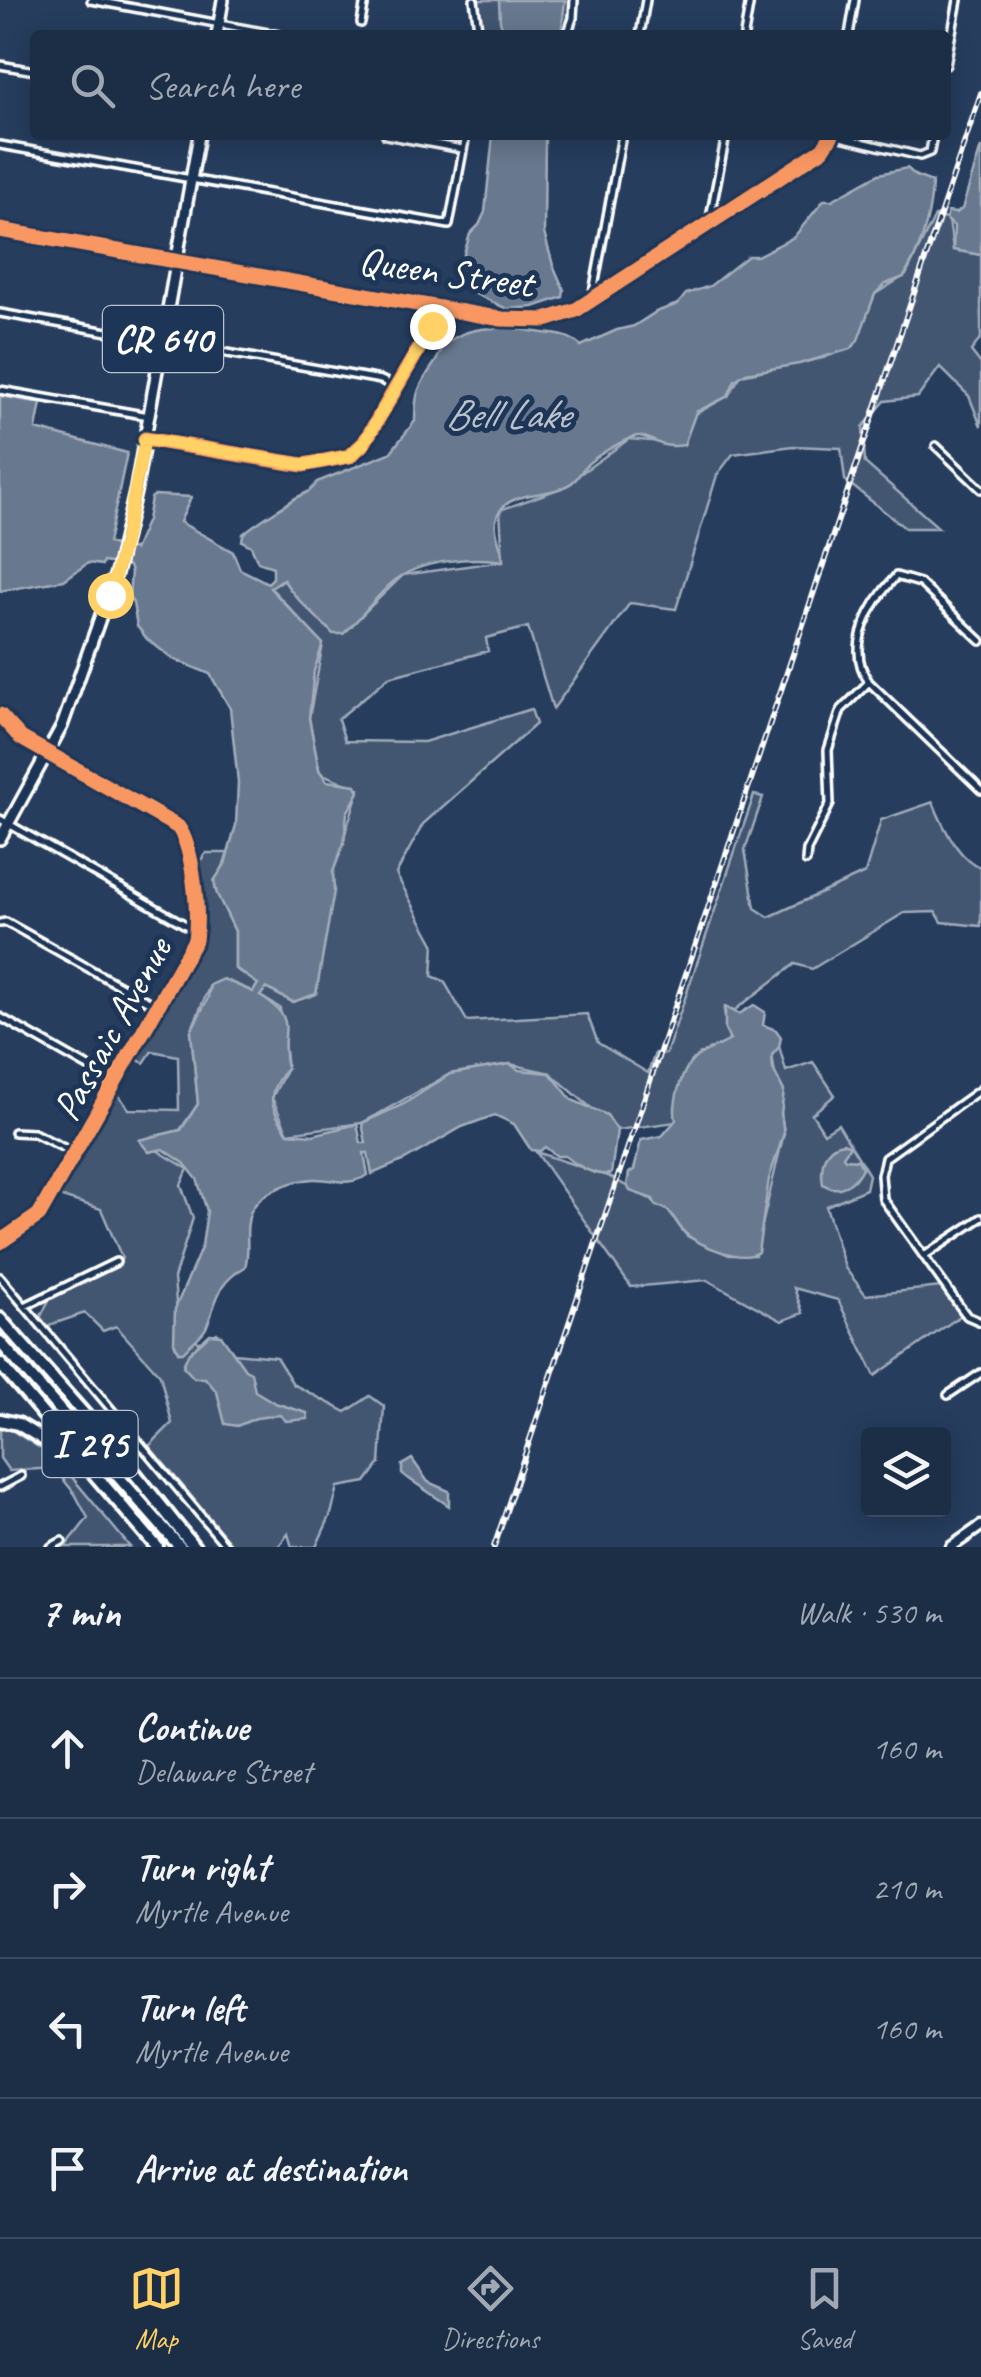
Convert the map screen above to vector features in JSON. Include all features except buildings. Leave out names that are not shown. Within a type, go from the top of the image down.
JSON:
[{"type":"highway","points":[[1,1319],[116,1450],[194,1547]]},
{"type":"highway","name":"I 295","points":[[0,1342],[180,1547]]},
{"type":"highway","name":"I 295","points":[[0,1364],[157,1547]]},
{"type":"highway","points":[[0,1420],[18,1424],[87,1467]]},
{"type":"main road","points":[[218,30],[223,0]]},
{"type":"main road","name":"CR 640","points":[[0,839],[4,822],[47,754],[76,694],[117,570],[145,439],[198,140]]},
{"type":"street","points":[[91,0],[255,30]]},
{"type":"street","points":[[361,23],[365,0]]},
{"type":"street","points":[[474,0],[478,30]]},
{"type":"street","points":[[569,30],[574,0]]},
{"type":"street","points":[[641,30],[646,0]]},
{"type":"street","points":[[745,30],[750,0]]},
{"type":"street","points":[[850,30],[855,0]]},
{"type":"street","points":[[951,38],[958,0]]},
{"type":"street","points":[[0,65],[30,70]]},
{"type":"street","points":[[413,140],[462,149]]},
{"type":"street","points":[[0,145],[449,225],[465,140]]},
{"type":"street","points":[[592,298],[621,140]]},
{"type":"street","points":[[709,224],[725,140]]},
{"type":"street","name":"Queen Street","points":[[0,230],[448,310],[517,321],[545,320],[576,310],[823,149],[829,140]]},
{"type":"street","points":[[853,140],[920,156],[930,152],[932,140]]},
{"type":"street","points":[[145,439],[304,465],[350,456],[357,451],[432,326],[448,310]]},
{"type":"street","points":[[0,314],[381,380],[396,387]]},
{"type":"street","points":[[0,390],[148,416]]},
{"type":"street","points":[[936,446],[981,489]]},
{"type":"street","points":[[981,642],[920,583],[896,576],[875,598],[857,653],[858,666],[870,682],[981,790]]},
{"type":"street","points":[[806,862],[830,804],[828,750],[841,710],[870,682]]},
{"type":"street","points":[[0,715],[14,734],[178,827],[187,844],[196,931]]},
{"type":"street","name":"Passaic Avenue","points":[[0,1242],[33,1221],[52,1193],[196,931],[4,822]]},
{"type":"street","points":[[0,923],[6,922],[156,1006]]},
{"type":"street","points":[[0,1016],[113,1081]]},
{"type":"street","points":[[981,1089],[885,1158],[881,1175],[884,1199],[967,1316],[981,1322]]},
{"type":"street","points":[[14,1132],[34,1134],[74,1153]]},
{"type":"street","points":[[924,1256],[981,1218]]},
{"type":"street","points":[[25,1306],[116,1262]]},
{"type":"street","points":[[0,1277],[227,1547]]},
{"type":"street","points":[[948,1395],[981,1373]]},
{"type":"street","points":[[0,1487],[21,1476]]},
{"type":"street","points":[[951,1547],[981,1526]]},
{"type":"street","points":[[51,1547],[62,1542]]},
{"type":"shaded area","points":[[474,0],[574,0],[569,30],[478,30]]},
{"type":"shaded area","points":[[935,216],[949,220],[953,250],[981,255],[981,338],[971,351],[981,364],[981,426],[969,396],[940,367],[918,397],[885,401],[863,427],[865,463],[939,528],[905,528],[845,480],[841,448],[793,446],[733,454],[717,475],[676,609],[630,603],[553,709],[528,627],[486,638],[488,651],[389,677],[338,719],[345,741],[424,742],[531,709],[536,724],[423,824],[396,874],[434,944],[432,976],[444,981],[467,1021],[587,1014],[598,1043],[648,1073],[655,1053],[666,1054],[754,795],[763,797],[745,850],[755,908],[769,917],[865,873],[881,820],[933,802],[958,849],[981,868],[981,926],[942,922],[936,912],[904,913],[812,969],[795,964],[735,1010],[724,1010],[729,1041],[691,1061],[676,1122],[617,1130],[550,1073],[510,1064],[450,1074],[362,1123],[288,1133],[272,1098],[287,1068],[280,1008],[260,996],[265,988],[292,1002],[316,994],[333,872],[359,789],[320,773],[309,718],[323,644],[271,588],[283,580],[343,633],[403,575],[503,561],[500,510],[559,489],[629,439],[683,444],[694,415],[728,396],[741,375],[823,358],[854,346],[875,294],[906,275]]},
{"type":"shaded area","points":[[206,853],[228,853],[215,889],[235,931],[235,969],[258,983],[254,992],[223,979],[210,985],[191,1031],[198,1104],[180,1130],[140,1140],[188,1169],[181,1185],[193,1218],[174,1278],[180,1351],[194,1334],[198,1343],[217,1333],[234,1353],[276,1357],[293,1384],[346,1412],[370,1396],[384,1406],[380,1463],[366,1482],[338,1487],[316,1547],[292,1547],[288,1534],[278,1547],[234,1547],[149,1446],[172,1423],[160,1375],[116,1326],[103,1331],[85,1313],[47,1326],[40,1318],[51,1296],[115,1266],[122,1258],[101,1209],[52,1194],[113,1088],[129,1109],[179,1110],[178,1056],[152,1051],[144,1063],[135,1059],[201,939],[197,865]]},
{"type":"shaded area","points":[[779,1046],[786,1071],[813,1062],[835,1095],[812,1114],[824,1133],[838,1124],[869,1175],[866,1189],[826,1206],[845,1268],[866,1295],[941,1287],[963,1314],[875,1376],[838,1300],[794,1288],[803,1313],[782,1321],[707,1280],[631,1287],[536,1152],[608,1176],[666,1208],[687,1236],[729,1255],[755,1255],[784,1133],[772,1055]]},
{"type":"shaded area","points":[[0,1428],[8,1428],[56,1458],[130,1547],[65,1547],[88,1518],[75,1494],[54,1468],[9,1471],[0,1458]]},
{"type":"water","points":[[499,0],[565,0],[562,30],[503,30]]},
{"type":"water","name":"Bell Lake","points":[[492,140],[545,140],[544,233],[563,297],[533,307],[507,309],[465,289],[464,254],[470,234],[485,212]]},
{"type":"water","points":[[981,147],[981,255],[953,250],[954,226],[946,219],[948,212],[962,209]]},
{"type":"water","name":"Bell Lake","points":[[907,168],[932,182],[924,231],[904,277],[885,284],[875,294],[851,349],[799,364],[746,373],[735,380],[728,396],[696,412],[684,445],[669,446],[635,437],[594,459],[567,486],[509,502],[496,521],[503,561],[446,561],[417,569],[386,588],[343,634],[333,634],[283,579],[270,588],[323,644],[314,671],[309,718],[319,770],[327,781],[356,785],[359,792],[347,813],[344,843],[333,872],[334,891],[316,994],[293,1002],[266,988],[260,996],[281,1013],[286,1027],[287,1068],[275,1085],[272,1100],[282,1124],[288,1133],[313,1135],[357,1124],[361,1143],[366,1143],[362,1123],[404,1104],[450,1074],[510,1064],[519,1070],[550,1073],[572,1100],[607,1115],[617,1130],[611,1174],[586,1170],[545,1147],[531,1150],[514,1124],[495,1115],[462,1127],[372,1174],[368,1153],[364,1153],[368,1175],[360,1179],[305,1180],[278,1188],[251,1211],[245,1267],[223,1286],[204,1331],[183,1352],[178,1352],[174,1342],[175,1309],[202,1246],[207,1211],[197,1179],[184,1163],[163,1149],[149,1152],[139,1140],[181,1130],[198,1104],[191,1031],[208,998],[210,985],[223,979],[253,992],[258,984],[235,968],[235,931],[214,881],[225,864],[236,825],[238,782],[230,708],[210,674],[173,659],[137,626],[129,597],[129,566],[88,563],[64,580],[0,591],[0,396],[41,403],[36,429],[127,453],[108,543],[134,550],[155,495],[191,497],[180,522],[233,552],[240,569],[268,583],[273,578],[273,567],[258,562],[251,546],[242,541],[243,534],[308,492],[317,482],[390,453],[415,421],[418,391],[424,379],[444,346],[455,337],[490,328],[515,329],[566,337],[581,346],[678,304],[686,294],[710,286],[748,256],[757,256],[794,237],[824,200],[832,200],[879,174]]},
{"type":"water","points":[[754,1005],[765,1012],[763,1025],[776,1030],[781,1037],[772,1055],[773,1069],[784,1091],[784,1133],[769,1179],[758,1252],[741,1256],[691,1237],[653,1199],[630,1191],[627,1185],[641,1140],[662,1136],[676,1120],[675,1105],[689,1064],[730,1040],[725,1030],[725,1007],[739,1014]]},
{"type":"water","points":[[843,1143],[850,1146],[845,1159],[858,1160],[862,1168],[846,1186],[829,1187],[823,1184],[824,1158],[831,1148]]},
{"type":"water","points":[[210,1334],[221,1335],[251,1372],[255,1391],[275,1403],[307,1413],[308,1419],[286,1421],[280,1415],[256,1418],[237,1426],[225,1424],[217,1392],[205,1378],[194,1378],[183,1366],[188,1354]]},
{"type":"water","points":[[412,1459],[428,1482],[449,1491],[449,1506],[402,1474],[402,1465]]},
{"type":"railway","points":[[494,1547],[981,93]]},
{"type":"cycle path","points":[[0,230],[502,319],[545,320],[576,310],[823,149],[829,140]]},
{"type":"cycle path","points":[[145,439],[303,465],[350,456],[364,443],[432,326],[448,310]]},
{"type":"cycle path","points":[[0,715],[21,738],[178,827],[188,850],[196,914],[195,940],[39,1215],[0,1242]]},
{"type":"route","points":[[110,595],[145,439],[304,465],[350,456],[364,443],[432,326]]}]
